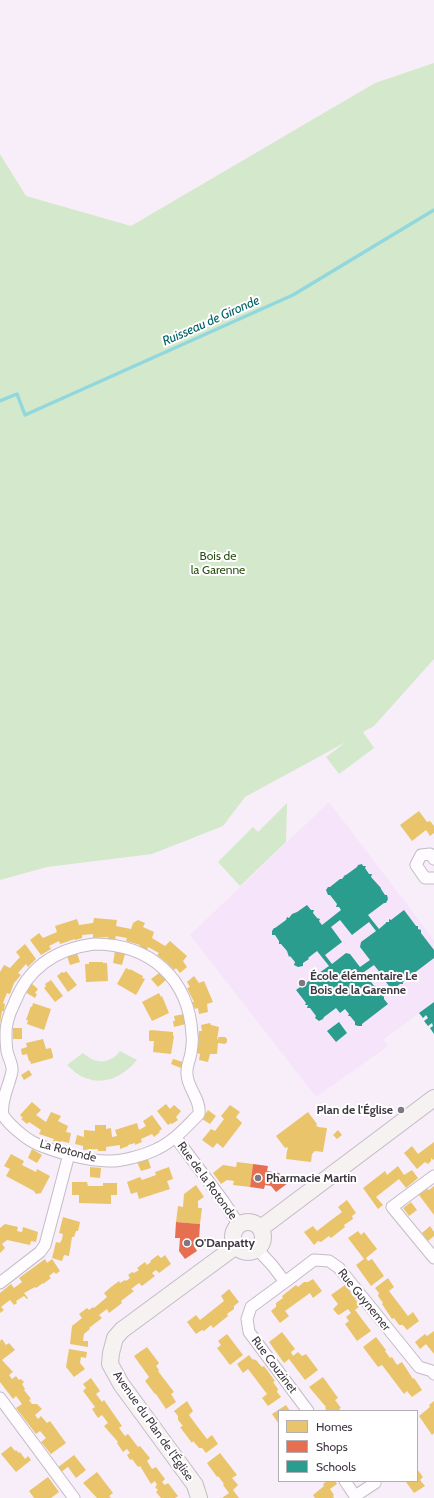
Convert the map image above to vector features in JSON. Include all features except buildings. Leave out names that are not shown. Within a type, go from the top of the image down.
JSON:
[{"type":"street","points":[[434,859],[430,854],[421,855],[416,865],[425,878],[434,878]]},
{"type":"street","name":"La Rotonde","points":[[108,944],[123,946],[153,959],[166,971],[182,992],[188,1006],[192,1037],[187,1079],[199,1109],[198,1114],[176,1138],[157,1149],[130,1158],[108,1161],[69,1154],[36,1144],[4,1117],[2,1107],[13,1070],[7,1051],[6,1032],[10,1012],[26,979],[53,956],[79,946],[108,944]]},
{"type":"street","points":[[261,1228],[434,1098]]},
{"type":"street","name":"Rue de la Rotonde","points":[[176,1138],[224,1202],[239,1225]]},
{"type":"street","points":[[0,1283],[40,1252],[45,1245],[69,1154]]},
{"type":"street","points":[[434,1176],[392,1207],[434,1258]]},
{"type":"street","points":[[253,1222],[261,1228],[264,1237],[263,1242],[257,1249],[248,1252],[239,1249],[236,1246],[233,1237],[236,1228],[239,1225],[253,1222]]},
{"type":"street","name":"Avenue du Plan de l'Église","points":[[199,1498],[196,1486],[121,1384],[110,1364],[111,1353],[115,1338],[122,1330],[236,1246]]},
{"type":"street","points":[[257,1249],[285,1282]]},
{"type":"street","name":"Rue Guynemer","points":[[285,1282],[314,1260],[329,1261],[339,1268],[419,1367],[432,1371],[434,1374]]},
{"type":"street","name":"Rue Couzinet","points":[[285,1282],[250,1307],[247,1319],[249,1332],[307,1410]]},
{"type":"street","points":[[0,1398],[74,1498]]},
{"type":"street","points":[[346,1482],[355,1496],[374,1482]]},
{"type":"shaded area","name":"École élémentaire Le Bois de la Garenne","points":[[329,802],[434,940],[434,1002],[383,1040],[388,1046],[316,1097],[190,935]]},
{"type":"green space","name":"Bois de la Garenne","points":[[434,63],[434,659],[374,726],[363,732],[374,748],[339,774],[326,757],[346,742],[245,797],[223,826],[152,854],[47,867],[0,880],[0,154],[26,196],[131,226],[375,83]]},
{"type":"green space","points":[[287,803],[286,842],[240,886],[218,862],[253,827],[258,832]]},
{"type":"green space","points":[[120,1051],[137,1060],[121,1074],[112,1078],[94,1080],[85,1078],[76,1073],[67,1065],[83,1053],[97,1061],[107,1061],[116,1056]]},
{"type":"waterway","name":"Ruisseau de Gironde","points":[[0,401],[17,394],[25,415],[293,295],[434,210]]},
{"type":"place","name":"École élémentaire Le Bois de la Garenne","points":[[302,983]]},
{"type":"place","name":"Plan de l'Église","points":[[401,1110]]},
{"type":"place","name":"Pharmacie Martin","points":[[258,1178]]},
{"type":"place","name":"O'Danpatty","points":[[187,1243]]}]
